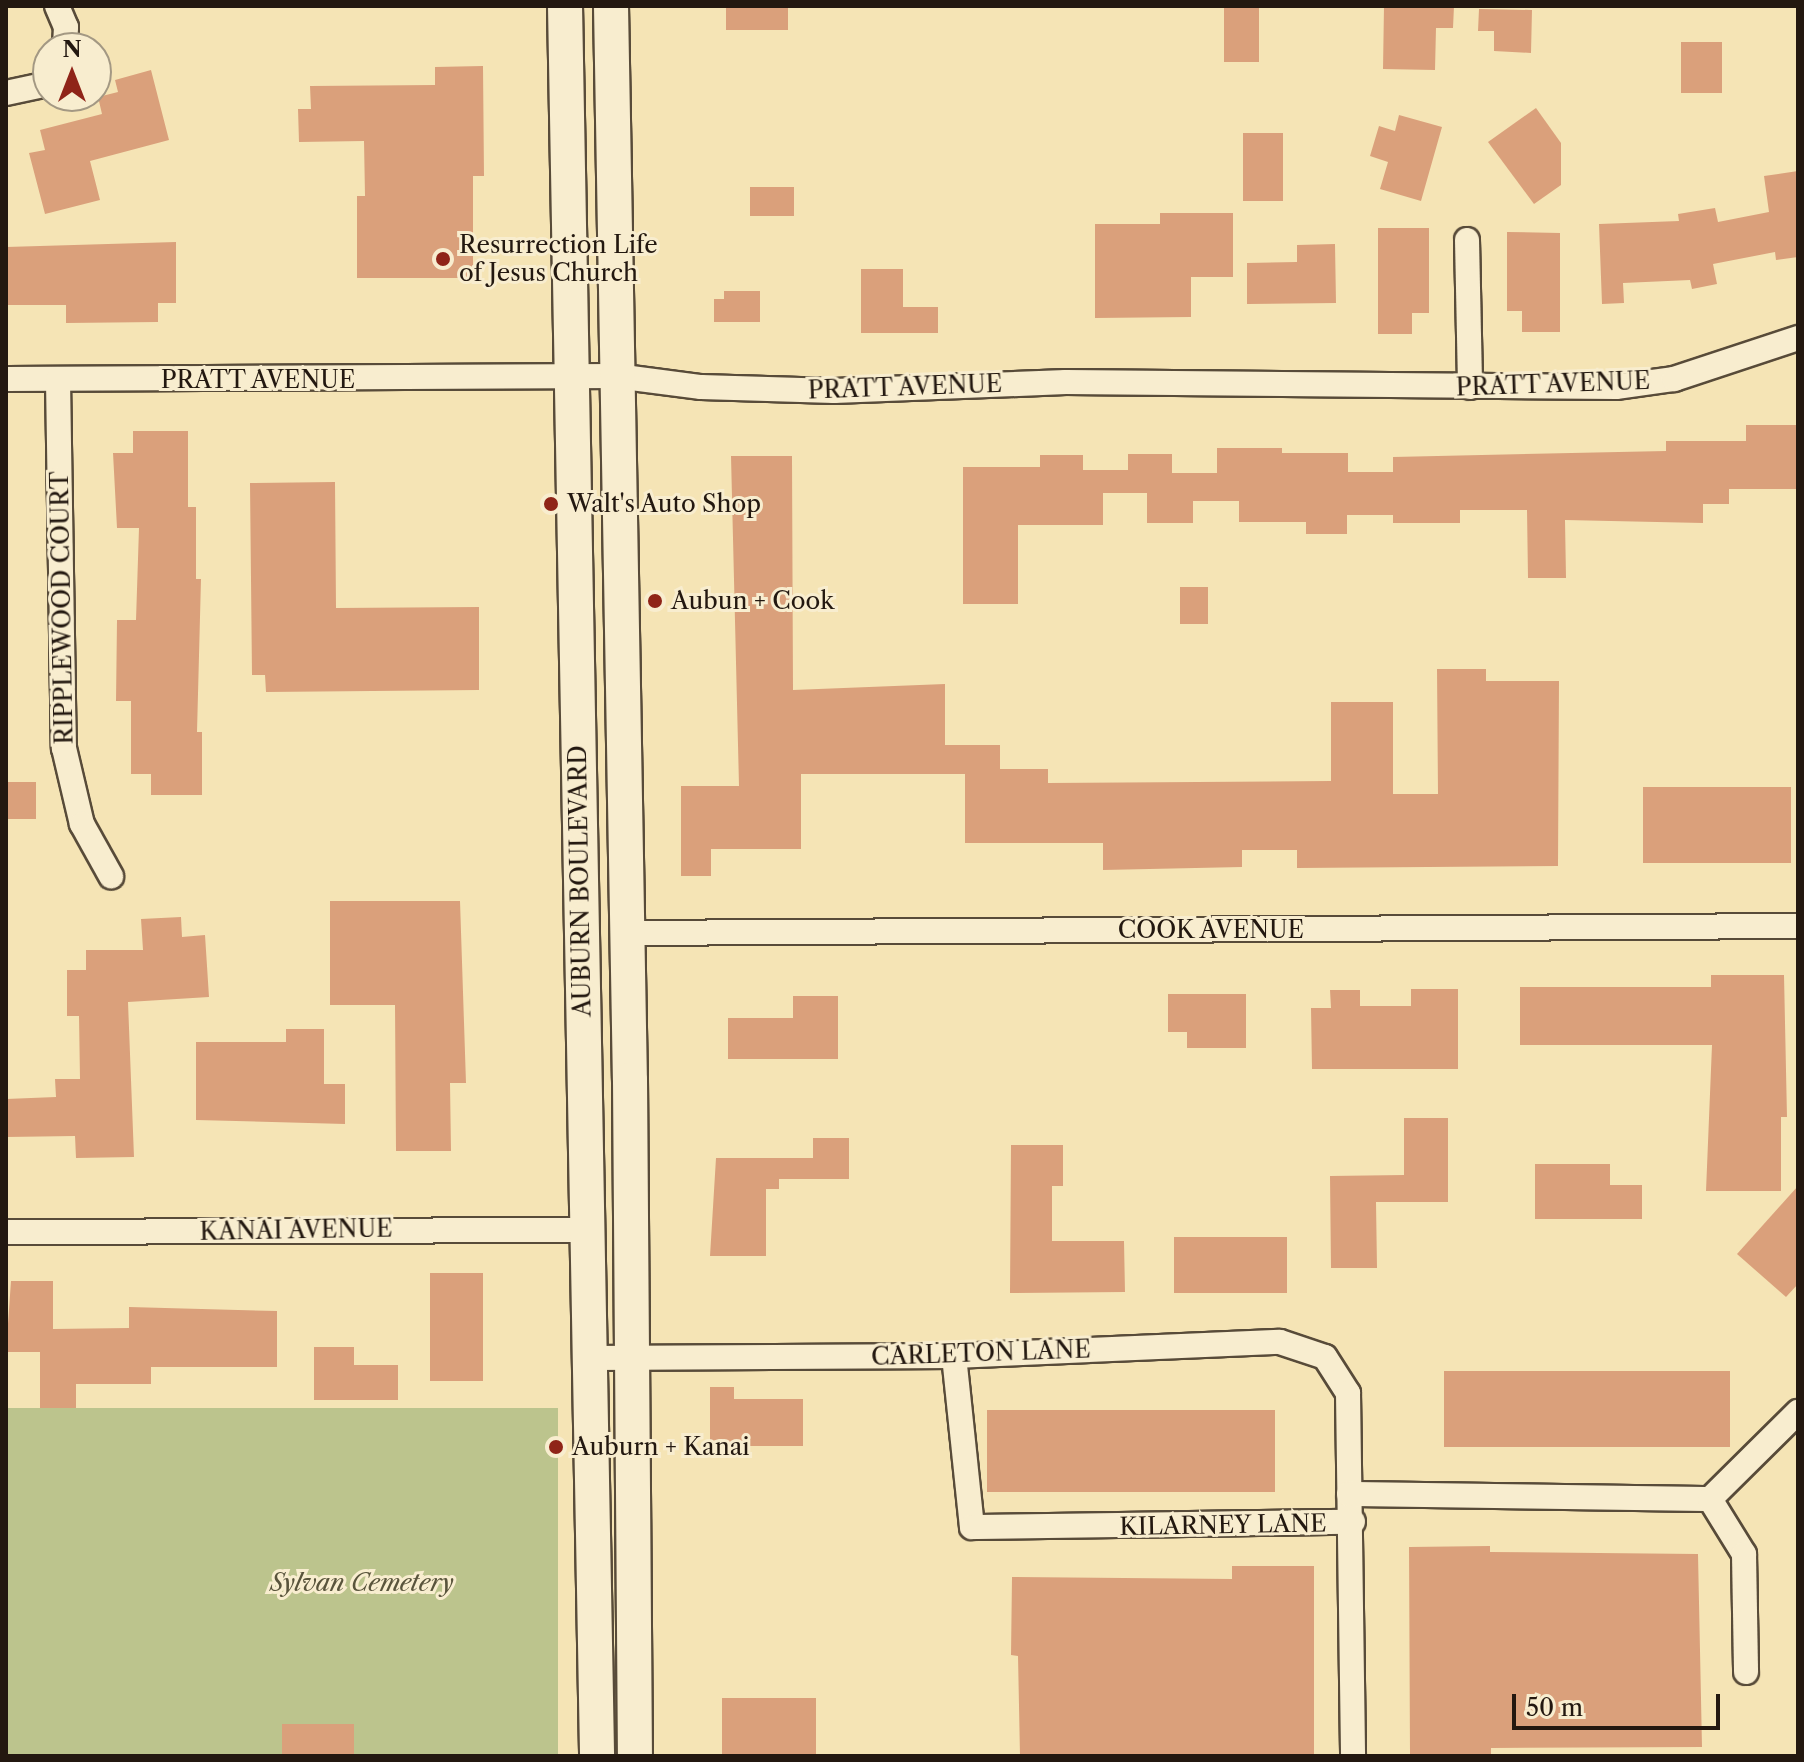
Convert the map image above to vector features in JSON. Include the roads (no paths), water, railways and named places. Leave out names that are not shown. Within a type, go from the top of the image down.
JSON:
[{"type":"main road","name":"AUBURN BOULEVARD","points":[[565,6],[597,1756]]},
{"type":"main road","name":"AUBURN BOULEVARD","points":[[611,6],[633,1358],[635,1756]]},
{"type":"main road","points":[[575,673],[598,758],[602,907],[624,933]]},
{"type":"main road","points":[[613,1756],[636,1691]]},
{"type":"street","points":[[57,6],[66,32]]},
{"type":"street","points":[[6,93],[32,87]]},
{"type":"street","points":[[1467,240],[1470,387]]},
{"type":"street","name":"PRATT AVENUE","points":[[6,379],[616,376],[701,387],[834,391],[1066,382],[1616,387],[1674,379],[1798,338]]},
{"type":"street","name":"RIPPLEWOOD COURT","points":[[58,380],[64,748],[82,824],[111,876]]},
{"type":"street","name":"COOK AVENUE","points":[[624,933],[1798,926]]},
{"type":"street","name":"KANAI AVENUE","points":[[6,1232],[586,1230]]},
{"type":"street","name":"CARLETON LANE","points":[[592,1358],[954,1356],[1280,1342],[1325,1357],[1348,1393],[1349,1494]]},
{"type":"street","name":"KILARNEY LANE","points":[[954,1356],[972,1527],[1353,1522],[1349,1494],[1710,1499]]},
{"type":"street","points":[[1746,1672],[1744,1554],[1710,1499],[1798,1412]]},
{"type":"street","points":[[1353,1522],[1353,1756]]},
{"type":"place","name":"Resurrection Life of Jesus Church","points":[[443,259]]},
{"type":"place","name":"Walt's Auto Shop","points":[[551,504]]},
{"type":"place","name":"Aubun + Cook","points":[[655,601]]},
{"type":"place","name":"Auburn + Kanai","points":[[556,1447]]},
{"type":"park label","name":"Sylvan Cemetery","points":[[362,1583]]}]
